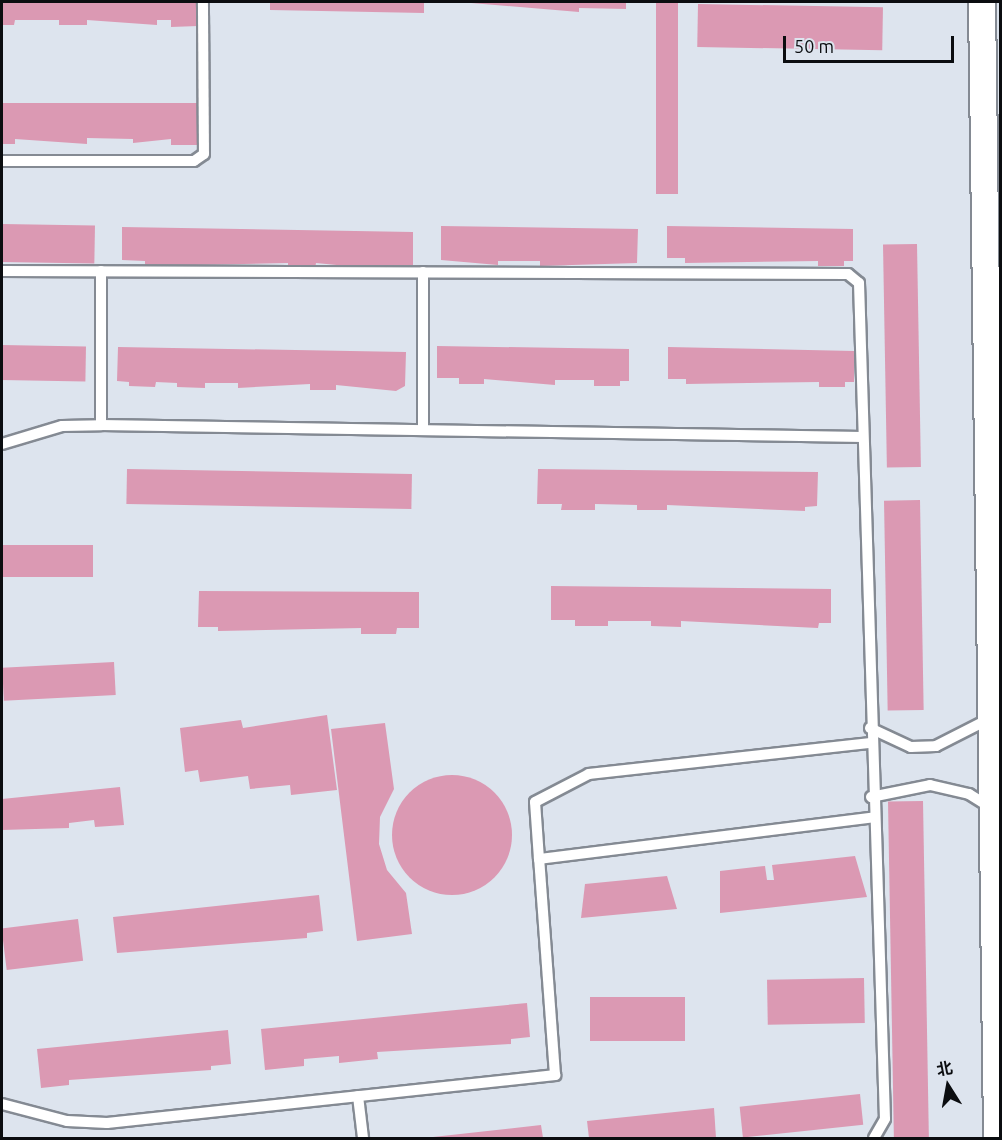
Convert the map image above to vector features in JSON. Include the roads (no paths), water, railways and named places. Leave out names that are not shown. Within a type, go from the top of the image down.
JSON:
[{"type":"street","points":[[982,2],[992,716],[996,750],[993,809],[997,1138]]},
{"type":"lane","points":[[2,161],[194,161],[204,154],[203,2]]},
{"type":"lane","points":[[2,271],[848,274],[859,283],[871,797],[879,843],[885,1119],[874,1138]]},
{"type":"lane","points":[[100,425],[101,271]]},
{"type":"lane","points":[[423,272],[423,428]]},
{"type":"lane","points":[[2,444],[62,426],[100,425],[862,436]]},
{"type":"lane","points":[[870,728],[911,747],[936,746],[982,727],[992,716]]},
{"type":"lane","points":[[3,1106],[67,1121],[107,1123],[555,1075],[535,802],[589,774],[870,743]]},
{"type":"lane","points":[[871,797],[930,785],[969,794],[993,809]]},
{"type":"lane","points":[[539,859],[873,817]]},
{"type":"lane","points":[[358,1096],[363,1138]]}]
